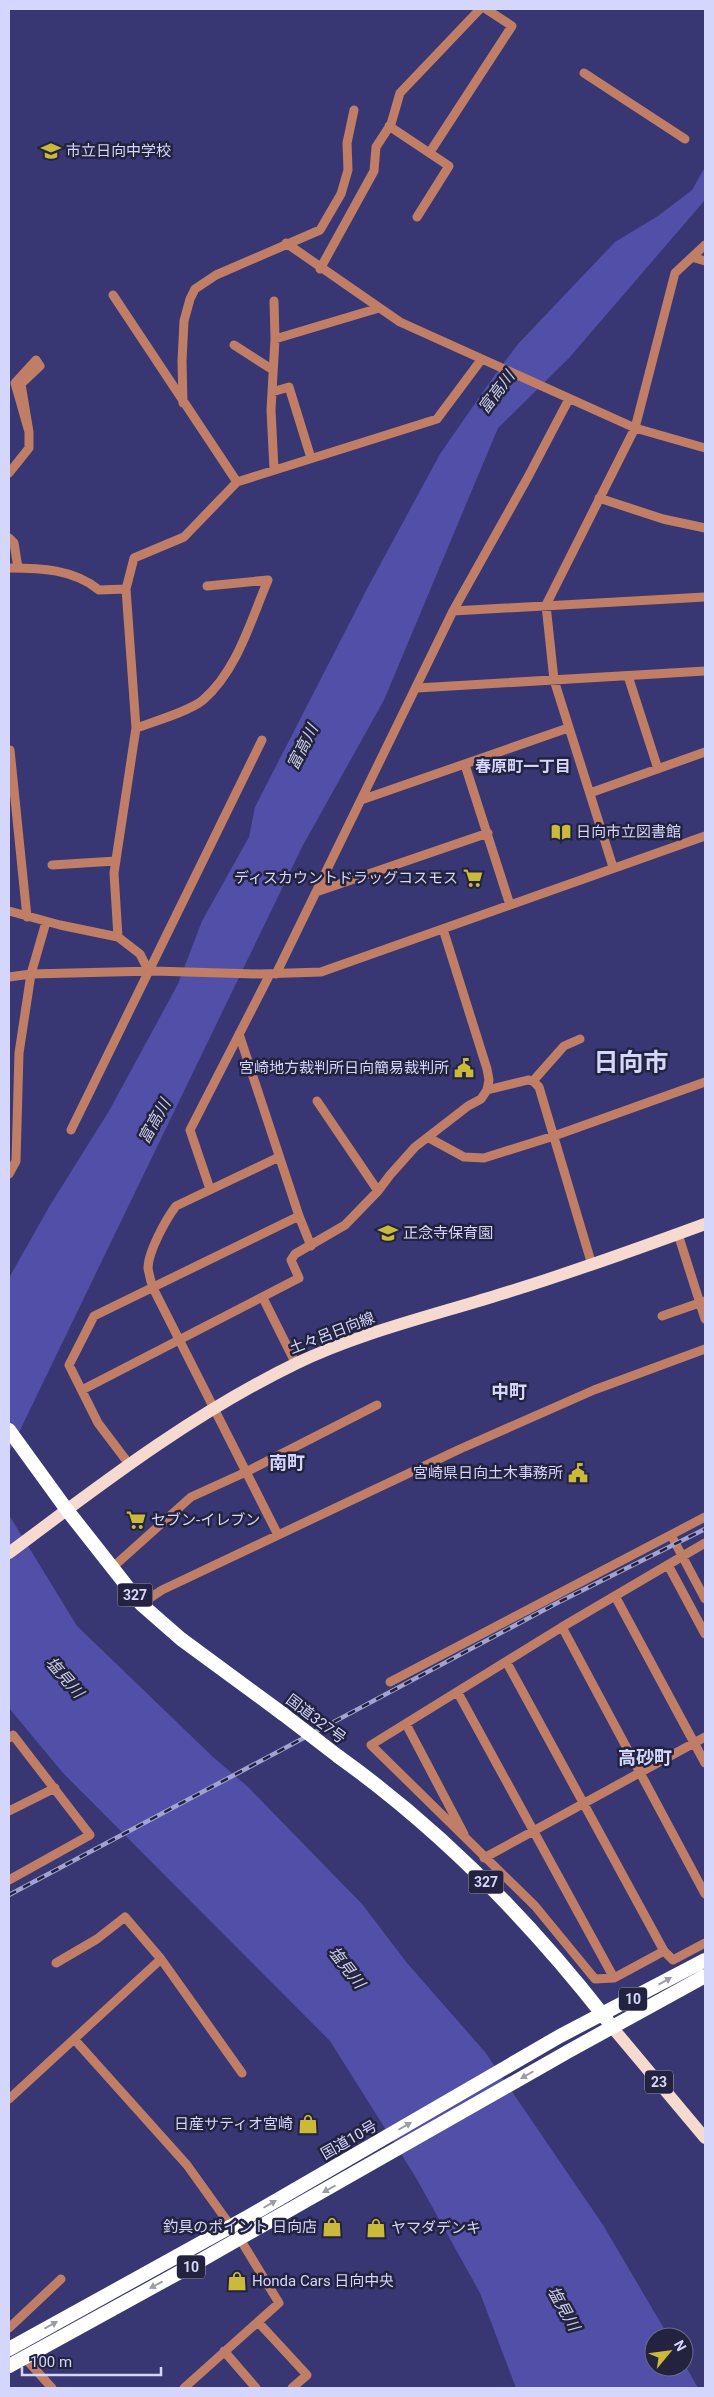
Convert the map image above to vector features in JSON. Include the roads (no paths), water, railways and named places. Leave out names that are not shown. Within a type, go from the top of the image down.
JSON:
[{"type":"highway","name":"国道327号","points":[[9,1430],[61,1514],[113,1567],[142,1604],[181,1639],[381,1787],[441,1838],[514,1909],[612,2027]]},
{"type":"highway","name":"国道10号","points":[[9,2348],[231,2227],[560,2036],[705,1960]]},
{"type":"highway","name":"10","points":[[9,2366],[240,2239],[569,2051],[705,1976]]},
{"type":"main road","name":"土々呂日向線","points":[[9,1552],[129,1464],[214,1408],[296,1364],[359,1338],[592,1265],[705,1224]]},
{"type":"main road","name":"23","points":[[612,2027],[705,2138]]},
{"type":"street","points":[[320,269],[374,171],[376,147],[390,126],[400,94],[480,9]]},
{"type":"street","points":[[430,152],[512,26],[486,9]]},
{"type":"street","points":[[584,73],[685,139]]},
{"type":"street","points":[[183,403],[182,361],[184,321],[190,298],[195,289],[216,275],[320,230],[341,194],[348,170],[347,143],[354,110]]},
{"type":"street","points":[[390,126],[448,166],[417,217]]},
{"type":"street","points":[[286,244],[400,322],[635,428],[704,444]]},
{"type":"street","points":[[613,867],[554,680],[546,605],[635,428],[674,273],[705,245]]},
{"type":"street","points":[[692,257],[705,261]]},
{"type":"street","points":[[113,295],[237,482]]},
{"type":"street","points":[[274,302],[275,339],[272,392],[274,470]]},
{"type":"street","points":[[275,339],[379,308]]},
{"type":"street","points":[[234,345],[273,370]]},
{"type":"street","points":[[118,937],[114,873],[136,728],[126,589],[134,558],[184,537],[237,482],[437,419],[485,361]]},
{"type":"street","points":[[9,474],[29,448],[29,432],[21,384],[40,366]]},
{"type":"street","points":[[272,392],[289,387],[311,458]]},
{"type":"street","points":[[210,1189],[190,1130],[269,974],[316,892],[364,799],[453,611],[528,477],[568,398]]},
{"type":"street","points":[[599,498],[663,519],[705,528]]},
{"type":"street","points":[[9,538],[14,543],[13,568],[51,569],[87,580],[99,590],[126,589]]},
{"type":"street","points":[[136,728],[202,701],[223,678],[236,655],[268,580],[207,586]]},
{"type":"street","points":[[453,611],[705,597]]},
{"type":"street","points":[[417,688],[705,671]]},
{"type":"street","points":[[628,676],[658,769]]},
{"type":"street","points":[[364,799],[568,728]]},
{"type":"street","points":[[71,1130],[151,971],[172,919],[262,740]]},
{"type":"street","points":[[10,750],[27,917]]},
{"type":"street","points":[[590,793],[705,752]]},
{"type":"street","points":[[465,765],[510,905]]},
{"type":"street","points":[[316,892],[488,833]]},
{"type":"street","points":[[9,977],[31,974],[151,971],[269,974],[321,972],[705,836]]},
{"type":"street","points":[[52,865],[116,861]]},
{"type":"street","points":[[9,911],[46,922],[118,937],[140,954],[151,971]]},
{"type":"street","points":[[9,1174],[16,1161],[13,1093],[19,1052],[31,974],[46,922]]},
{"type":"street","points":[[82,1390],[181,1341],[299,1278],[291,1260],[295,1254],[345,1225],[378,1192],[410,1152],[468,1106],[480,1099],[487,1090],[489,1080],[487,1070],[443,929]]},
{"type":"street","points":[[238,1034],[299,1216],[311,1246]]},
{"type":"street","points":[[487,1090],[533,1081],[564,1046],[580,1039]]},
{"type":"street","points":[[533,1081],[539,1087],[592,1265]]},
{"type":"street","points":[[429,1138],[453,1152],[473,1158],[484,1158],[554,1136],[705,1082]]},
{"type":"street","points":[[318,1101],[378,1192]]},
{"type":"street","points":[[278,1535],[153,1288],[148,1268],[150,1257],[168,1216],[176,1206],[279,1157]]},
{"type":"street","points":[[129,1464],[98,1423],[69,1365],[94,1316],[299,1216]]},
{"type":"street","points":[[678,1234],[703,1302],[705,1319]]},
{"type":"street","points":[[263,1298],[296,1364]]},
{"type":"street","points":[[662,1316],[703,1302]]},
{"type":"street","points":[[142,1604],[162,1590],[460,1449],[586,1394],[705,1349]]},
{"type":"street","points":[[113,1567],[191,1497],[246,1472],[377,1405]]},
{"type":"street","points":[[390,1682],[705,1517]]},
{"type":"street","points":[[671,1535],[705,1600]]},
{"type":"street","points":[[664,1951],[614,1978],[595,1979],[535,1906],[371,1745],[508,1663],[562,1627],[705,1544]]},
{"type":"street","points":[[668,1565],[705,1634]]},
{"type":"street","points":[[615,1596],[705,1763]]},
{"type":"street","points":[[562,1627],[705,1894]]},
{"type":"street","points":[[508,1663],[664,1951],[673,1960],[705,1943]]},
{"type":"street","points":[[458,1692],[532,1831],[614,1978]]},
{"type":"street","points":[[406,1724],[469,1843]]},
{"type":"street","points":[[9,1738],[13,1735],[90,1835],[9,1880]]},
{"type":"street","points":[[484,1858],[705,1737]]},
{"type":"street","points":[[9,1811],[54,1788]]},
{"type":"street","points":[[56,1963],[97,1939],[125,1917],[161,1959],[242,2073]]},
{"type":"street","points":[[9,2099],[161,1959]]},
{"type":"street","points":[[74,2039],[187,2165],[240,2239],[279,2303],[184,2388]]},
{"type":"street","points":[[9,2328],[61,2279]]},
{"type":"street","points":[[258,2322],[307,2375],[292,2388]]},
{"type":"street","points":[[224,2351],[256,2388]]},
{"type":"street","points":[[24,2357],[52,2388]]},
{"type":"water","name":"富高川","points":[[705,167],[705,200],[569,358],[498,428],[384,700],[302,847],[9,1453],[9,1278],[49,1207],[109,1111],[178,984],[202,921],[249,837],[255,807],[368,587],[440,454],[518,344],[615,242],[658,216],[692,190]]},
{"type":"water","name":"塩見川","points":[[9,1515],[77,1626],[213,1757],[247,1786],[362,1904],[407,1963],[485,2052],[603,2225],[663,2327],[644,2327],[644,2377],[692,2377],[698,2388],[516,2388],[480,2293],[415,2176],[330,2041],[63,1773],[9,1708]]},
{"type":"railway","points":[[9,1895],[557,1603],[705,1529]]},
{"type":"place","name":"市立日向中学校","points":[[51,151]]},
{"type":"place","name":"日向市立図書館","points":[[561,832]]},
{"type":"place","name":"ディスカウントドラッグコスモス","points":[[473,878]]},
{"type":"place","name":"宮崎地方裁判所日向簡易裁判所","points":[[464,1068]]},
{"type":"place","name":"正念寺保育園","points":[[388,1233]]},
{"type":"place","name":"宮崎県日向土木事務所","points":[[578,1473]]},
{"type":"place","name":"セブン-イレブン","points":[[136,1520]]},
{"type":"place","name":"日産サティオ宮崎","points":[[308,2124]]},
{"type":"place","name":"釣具のポイント 日向店","points":[[332,2227]]},
{"type":"place","name":"ヤマダデンキ","points":[[376,2228]]},
{"type":"place","name":"Honda Cars 日向中央","points":[[237,2281]]},
{"type":"district","name":"春原町一丁目","points":[[523,766]]},
{"type":"district","name":"日向市","points":[[631,1062]]},
{"type":"district","name":"中町","points":[[509,1392]]},
{"type":"district","name":"南町","points":[[287,1463]]},
{"type":"district","name":"高砂町","points":[[645,1758]]}]
